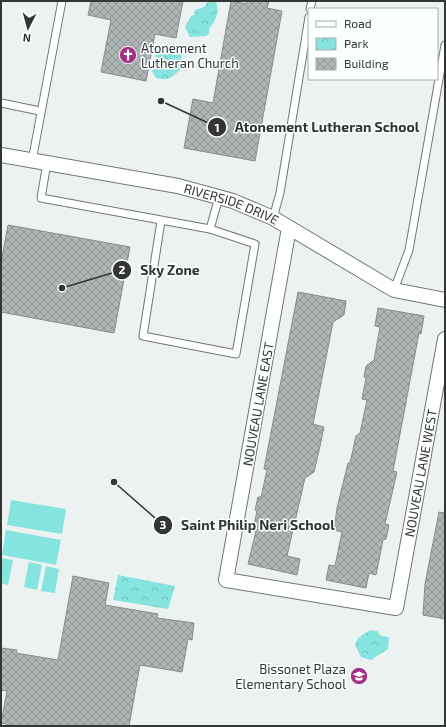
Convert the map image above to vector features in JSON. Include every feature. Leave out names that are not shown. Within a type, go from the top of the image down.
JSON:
[{"type":"street","name":"RIVERSIDE DRIVE","points":[[1,155],[178,186],[219,197],[273,218],[394,290],[445,300]]},
{"type":"street","name":"NOUVEAU LANE EAST","points":[[289,228],[226,580],[396,608]]},
{"type":"street","name":"NOUVEAU LANE WEST","points":[[396,608],[445,339]]},
{"type":"lane","points":[[32,161],[40,110],[62,1]]},
{"type":"lane","points":[[273,218],[280,192],[308,23]]},
{"type":"lane","points":[[394,290],[409,250],[445,45]]},
{"type":"lane","points":[[1,104],[40,110]]},
{"type":"lane","points":[[47,163],[41,198],[210,229],[255,244],[236,354],[143,336],[160,220]]},
{"type":"lane","points":[[210,229],[219,197]]},
{"type":"green space","points":[[208,1],[216,2],[218,9],[215,20],[209,28],[209,33],[206,36],[190,37],[185,27],[191,16],[194,15],[195,10],[204,7]]},
{"type":"green space","points":[[161,48],[177,49],[182,53],[180,70],[172,77],[166,79],[156,78],[152,71],[157,50]]},
{"type":"green space","points":[[11,500],[66,509],[62,534],[7,525]]},
{"type":"green space","points":[[6,530],[61,540],[56,565],[2,555]]},
{"type":"green space","points":[[1,558],[13,560],[8,585],[1,583]]},
{"type":"green space","points":[[29,562],[42,565],[37,590],[24,587]]},
{"type":"green space","points":[[46,566],[59,569],[55,593],[41,591]]},
{"type":"green space","points":[[118,575],[175,586],[168,609],[113,600]]},
{"type":"green space","points":[[370,630],[377,631],[381,636],[389,637],[388,649],[371,660],[361,657],[355,645],[358,638]]},
{"type":"building","name":"Atonement Lutheran Church","points":[[91,1],[183,1],[176,38],[155,34],[146,81],[101,72],[111,20],[88,15]]},
{"type":"building","points":[[231,1],[247,4],[247,1],[269,1],[267,8],[282,11],[255,161],[184,148],[193,99],[213,103]]},
{"type":"building","points":[[8,225],[130,247],[114,333],[1,312],[1,263]]},
{"type":"building","points":[[298,292],[346,301],[344,315],[333,322],[313,424],[324,427],[314,472],[305,478],[287,556],[300,559],[297,575],[248,564],[256,531],[253,530],[257,511],[255,510],[258,497],[261,497],[267,470],[264,469]]},
{"type":"building","points":[[378,308],[424,316],[421,334],[419,333],[393,471],[397,472],[385,524],[389,525],[386,539],[383,540],[376,575],[369,573],[366,588],[326,580],[329,565],[335,566],[342,532],[334,530],[337,508],[356,436],[360,433],[367,400],[362,399],[366,378],[364,377],[366,366],[374,360],[380,327],[375,326]]},
{"type":"building","points":[[439,512],[445,513],[445,619],[423,615],[425,584]]},
{"type":"building","points":[[73,576],[109,583],[105,605],[158,614],[157,618],[194,623],[192,640],[188,639],[182,672],[140,665],[129,726],[15,726],[1,723],[7,691],[1,690],[1,648],[17,650],[16,653],[58,660]]},
{"type":"place","name":"Atonement Lutheran Church","points":[[128,55]]},
{"type":"place","name":"Atonement Lutheran School","points":[[161,101]]},
{"type":"place","name":"Sky Zone","points":[[62,288]]},
{"type":"place","name":"Saint Philip Neri School","points":[[114,482]]},
{"type":"place","name":"Bissonet Plaza Elementary School","points":[[359,676]]}]
